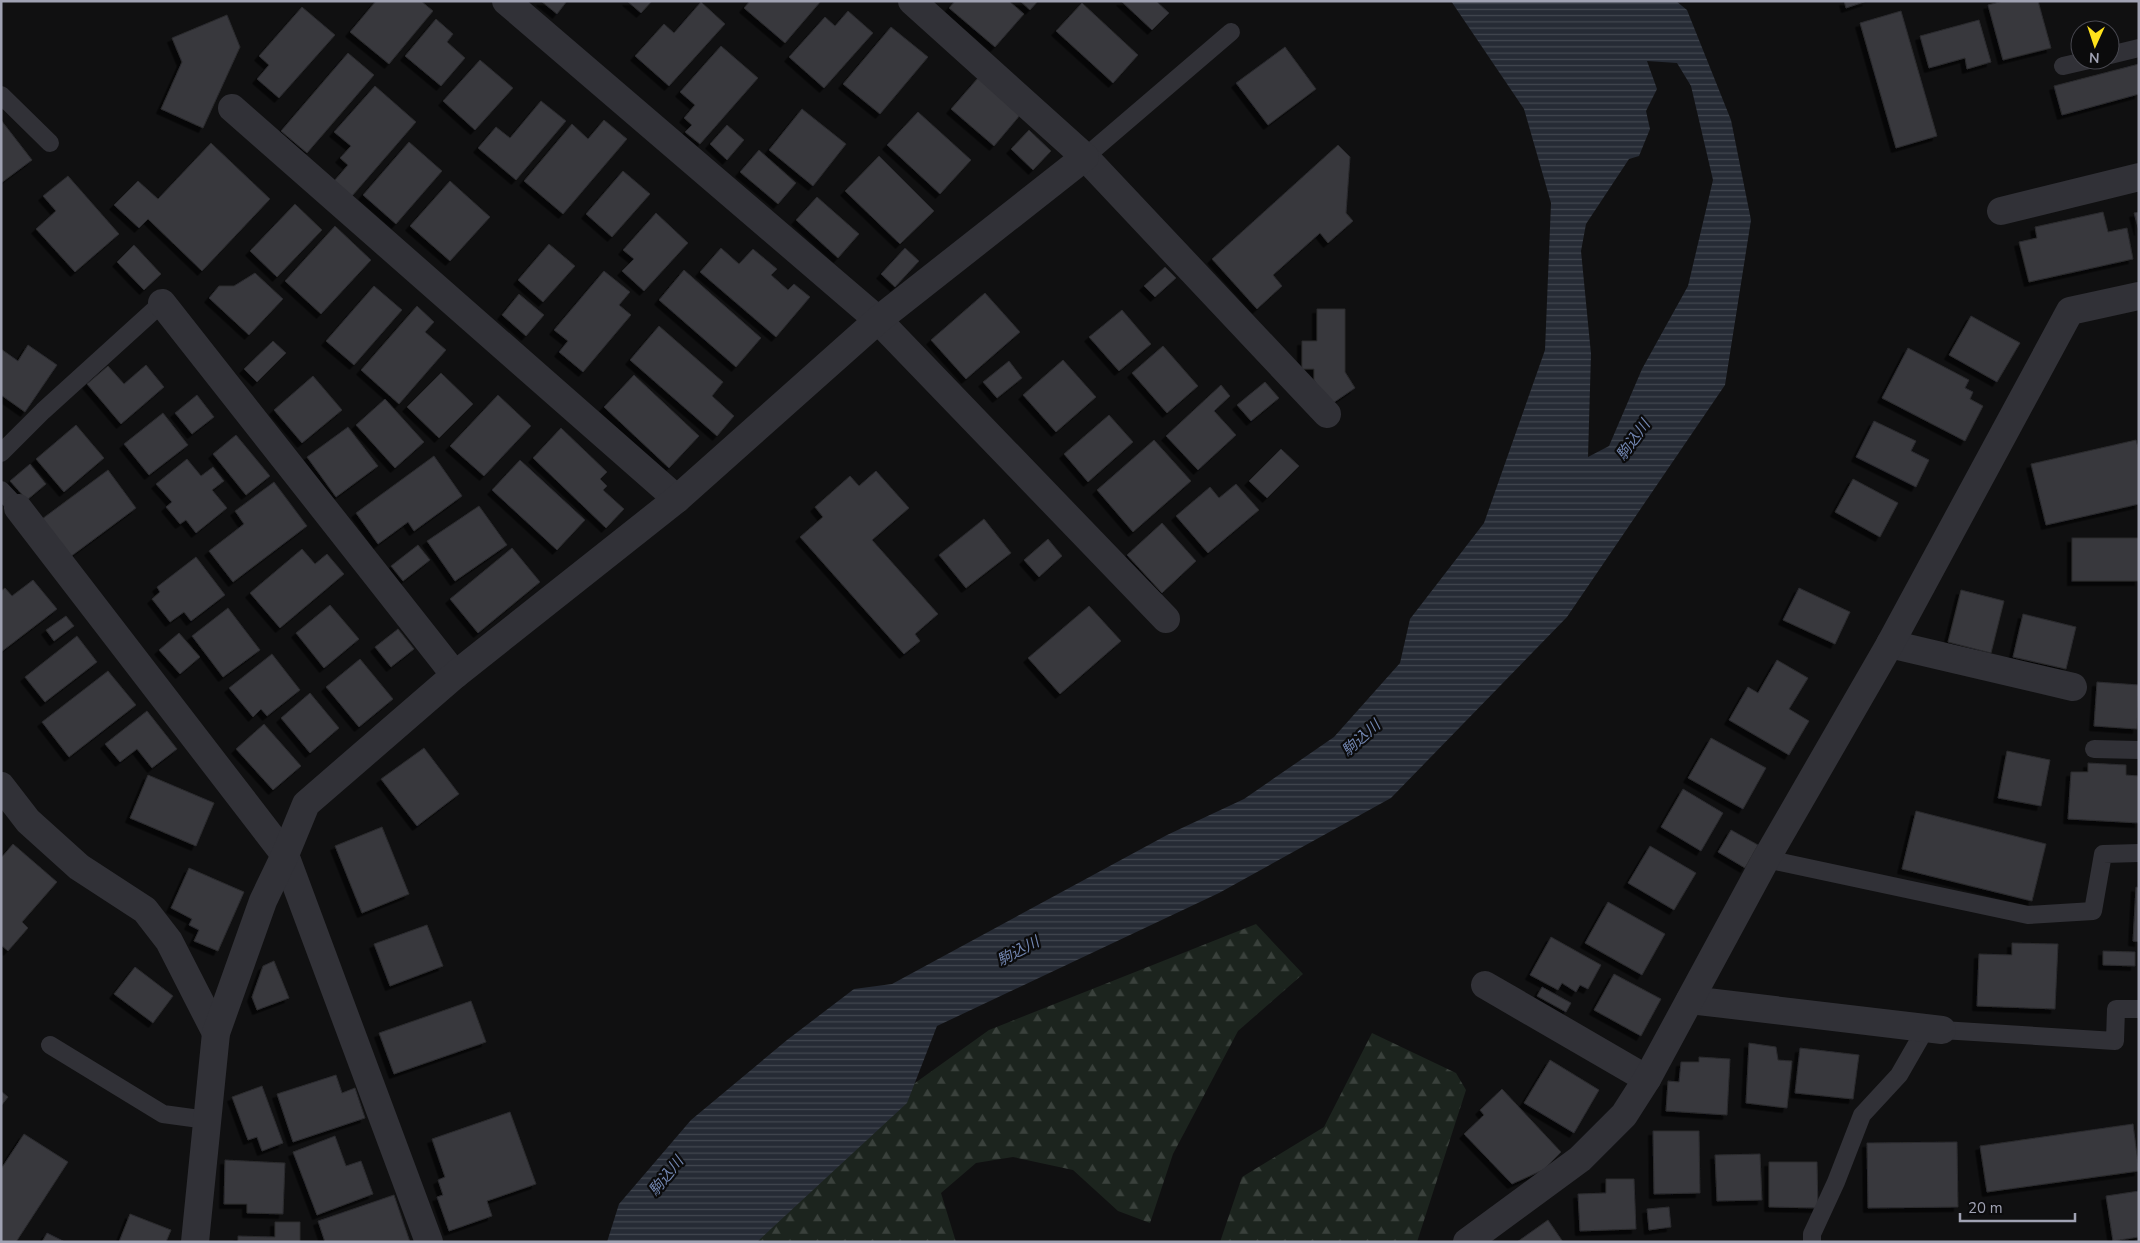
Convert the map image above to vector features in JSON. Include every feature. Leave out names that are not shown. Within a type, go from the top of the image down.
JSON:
[{"type":"street","points":[[506,1],[878,320],[1166,619]]},
{"type":"street","points":[[912,1],[1085,157],[1327,414]]},
{"type":"street","points":[[232,108],[677,499]]},
{"type":"street","points":[[194,1242],[216,1033],[263,901],[306,804],[456,675],[677,499],[878,320],[1085,157]]},
{"type":"street","points":[[2001,211],[2139,177]]},
{"type":"street","points":[[1467,1242],[1580,1159],[1624,1115],[1647,1079],[1766,859],[1890,644],[2070,311],[2139,296]]},
{"type":"street","points":[[162,303],[456,675]]},
{"type":"street","points":[[10,499],[285,855],[429,1242]]},
{"type":"street","points":[[1890,644],[2073,688]]},
{"type":"street","points":[[1,786],[28,821],[79,867],[145,910],[168,941],[216,1033]]},
{"type":"street","points":[[1485,985],[1647,1079]]},
{"type":"street","points":[[1690,1000],[1934,1029]]},
{"type":"lane","points":[[1085,157],[1232,32]]},
{"type":"lane","points":[[2120,53],[2139,48]]},
{"type":"lane","points":[[2063,66],[2070,64]]},
{"type":"lane","points":[[1,95],[50,143]]},
{"type":"lane","points":[[1,453],[162,303]]},
{"type":"lane","points":[[2094,749],[2139,750]]},
{"type":"lane","points":[[1766,859],[2028,915],[2093,911],[2103,854],[2139,853]]},
{"type":"lane","points":[[1812,1242],[1812,1234],[1836,1182],[1862,1115],[1899,1075],[1934,1029],[2115,1041],[2116,1008],[2139,1009]]},
{"type":"lane","points":[[50,1045],[163,1114],[207,1120]]},
{"type":"green space","points":[[1256,924],[1303,974],[1238,1031],[1173,1154],[1150,1223],[1118,1211],[1073,1170],[1013,1157],[976,1163],[941,1193],[956,1242],[736,1242],[774,1184],[989,1030]]},
{"type":"green space","points":[[1372,1033],[1456,1073],[1466,1090],[1417,1242],[1220,1242],[1242,1177],[1324,1127]]},
{"type":"water","name":"駒込川","points":[[1451,1],[1676,1],[1687,10],[1731,120],[1751,220],[1725,385],[1567,617],[1391,798],[1219,893],[937,1026],[907,1103],[757,1242],[607,1242],[619,1204],[691,1120],[787,1040],[854,989],[892,984],[1167,835],[1244,799],[1334,737],[1400,663],[1410,619],[1484,523],[1545,350],[1551,203],[1524,109]],"holes":[[[1647,61],[1677,63],[1691,86],[1713,180],[1688,286],[1642,369],[1609,446],[1588,457],[1591,354],[1581,251],[1586,224],[1629,159],[1639,156],[1650,129],[1646,111],[1657,89]]]},
{"type":"building","points":[[376,1],[421,1],[433,11],[389,64],[350,32]]},
{"type":"building","points":[[541,1],[567,1],[557,14]]},
{"type":"building","points":[[627,1],[652,1],[641,13]]},
{"type":"building","points":[[750,1],[821,1],[785,43],[744,8]]},
{"type":"building","points":[[955,1],[1009,1],[1024,14],[995,47],[949,8]]},
{"type":"building","points":[[1020,1],[1038,1],[1030,10]]},
{"type":"building","points":[[1121,1],[1156,1],[1169,13],[1152,30]]},
{"type":"building","points":[[1844,1],[1867,1],[1846,8]]},
{"type":"building","points":[[2003,1],[2038,1],[2051,48],[2003,60],[1988,5]]},
{"type":"building","points":[[701,2],[725,24],[669,86],[635,56],[664,24],[674,33]]},
{"type":"building","points":[[1082,3],[1138,55],[1113,83],[1056,31]]},
{"type":"building","points":[[302,7],[335,35],[279,98],[257,79],[269,65],[259,56]]},
{"type":"building","points":[[848,11],[873,33],[824,88],[789,57],[825,17],[835,26]]},
{"type":"building","points":[[1901,11],[1937,136],[1896,148],[1860,23]]},
{"type":"building","points":[[227,15],[240,47],[203,128],[161,109],[182,62],[172,38]]},
{"type":"building","points":[[436,19],[453,34],[447,42],[465,58],[441,86],[405,56]]},
{"type":"building","points":[[1979,20],[1991,62],[1967,69],[1965,58],[1929,68],[1920,36]]},
{"type":"building","points":[[891,27],[928,57],[880,114],[843,84]]},
{"type":"building","points":[[721,46],[758,78],[700,144],[685,132],[692,125],[684,118],[695,105],[680,92]]},
{"type":"building","points":[[1285,47],[1316,89],[1268,125],[1236,83]]},
{"type":"building","points":[[348,53],[374,75],[307,153],[281,131]]},
{"type":"building","points":[[480,60],[513,88],[475,130],[443,101]]},
{"type":"building","points":[[2139,64],[2139,94],[2062,115],[2054,86]]},
{"type":"building","points":[[978,78],[1021,114],[994,146],[951,109]]},
{"type":"building","points":[[375,86],[416,122],[352,196],[334,181],[348,165],[340,158],[351,146],[334,132]]},
{"type":"building","points":[[541,101],[566,121],[516,180],[478,148],[496,127],[510,138]]},
{"type":"building","points":[[802,109],[846,144],[813,186],[769,150]]},
{"type":"building","points":[[918,112],[971,160],[940,194],[887,145]]},
{"type":"building","points":[[1,120],[32,160],[1,183]]},
{"type":"building","points":[[604,120],[627,139],[563,214],[524,181],[572,124],[588,139]]},
{"type":"building","points":[[727,125],[744,140],[727,160],[710,144]]},
{"type":"building","points":[[1029,130],[1051,151],[1033,170],[1011,149]]},
{"type":"building","points":[[409,142],[442,171],[396,224],[363,195]]},
{"type":"building","points":[[211,143],[270,199],[202,271],[148,219],[139,228],[114,205],[138,181],[158,199]]},
{"type":"building","points":[[1338,145],[1350,157],[1346,213],[1353,221],[1328,243],[1320,233],[1273,275],[1282,286],[1257,309],[1212,259]]},
{"type":"building","points":[[759,150],[796,183],[778,204],[740,172]]},
{"type":"building","points":[[879,156],[934,211],[900,244],[845,191]]},
{"type":"building","points":[[623,171],[650,194],[612,237],[586,214]]},
{"type":"building","points":[[68,176],[119,234],[75,272],[36,229],[56,211],[43,196]]},
{"type":"building","points":[[450,181],[490,217],[450,261],[410,226]]},
{"type":"building","points":[[817,197],[859,234],[838,258],[796,220]]},
{"type":"building","points":[[295,204],[322,230],[277,277],[250,251]]},
{"type":"building","points":[[2103,212],[2108,232],[2127,228],[2133,259],[2029,282],[2019,242],[2037,238],[2035,227]]},
{"type":"building","points":[[2139,212],[2139,231],[2134,213]]},
{"type":"building","points":[[656,213],[688,243],[644,291],[622,271],[634,259],[623,250]]},
{"type":"building","points":[[335,226],[371,260],[321,314],[285,281]]},
{"type":"building","points":[[549,244],[575,266],[543,302],[518,280]]},
{"type":"building","points":[[134,245],[161,274],[144,290],[117,262]]},
{"type":"building","points":[[721,248],[739,264],[753,249],[777,269],[771,275],[788,290],[794,284],[810,297],[776,337],[700,272]]},
{"type":"building","points":[[905,248],[919,261],[895,287],[881,274]]},
{"type":"building","points":[[1165,267],[1176,278],[1155,297],[1144,286]]},
{"type":"building","points":[[684,270],[761,338],[736,367],[659,300]]},
{"type":"building","points":[[604,271],[630,292],[619,305],[631,315],[583,372],[559,352],[568,341],[554,330]]},
{"type":"building","points":[[255,273],[283,299],[249,335],[209,298],[219,286],[234,286]]},
{"type":"building","points":[[374,286],[402,310],[354,365],[326,341]]},
{"type":"building","points":[[985,293],[1020,332],[966,379],[931,340]]},
{"type":"building","points":[[519,294],[544,315],[526,336],[502,315]]},
{"type":"building","points":[[417,306],[434,322],[425,332],[446,350],[399,404],[361,370]]},
{"type":"building","points":[[1317,309],[1345,309],[1345,372],[1355,388],[1330,405],[1314,380],[1314,369],[1302,369],[1302,341],[1317,341]]},
{"type":"building","points":[[1122,310],[1151,344],[1119,371],[1089,337]]},
{"type":"building","points":[[1971,316],[2020,343],[1997,382],[1949,355]]},
{"type":"building","points":[[659,326],[723,382],[712,396],[734,416],[717,436],[630,360]]},
{"type":"building","points":[[273,341],[286,353],[257,382],[244,369]]},
{"type":"building","points":[[28,345],[57,365],[25,412],[1,395],[1,349],[18,361]]},
{"type":"building","points":[[1163,346],[1198,386],[1167,413],[1132,373]]},
{"type":"building","points":[[1908,348],[1969,380],[1965,388],[1973,392],[1970,399],[1983,406],[1965,441],[1882,398]]},
{"type":"building","points":[[1063,360],[1096,397],[1056,432],[1023,395]]},
{"type":"building","points":[[1009,361],[1022,378],[997,398],[983,382]]},
{"type":"building","points":[[146,365],[164,387],[121,424],[87,384],[108,366],[124,384]]},
{"type":"building","points":[[441,373],[473,404],[439,438],[407,407]]},
{"type":"building","points":[[634,375],[699,436],[669,468],[604,407]]},
{"type":"building","points":[[313,376],[342,410],[302,443],[274,410]]},
{"type":"building","points":[[1265,382],[1279,398],[1251,421],[1237,405]]},
{"type":"building","points":[[1221,385],[1230,396],[1214,411],[1236,435],[1198,470],[1166,436]]},
{"type":"building","points":[[197,395],[214,417],[192,434],[175,413]]},
{"type":"building","points":[[498,395],[531,426],[484,476],[450,446]]},
{"type":"building","points":[[385,399],[424,442],[395,468],[356,425]]},
{"type":"building","points":[[163,413],[188,445],[149,475],[124,444]]},
{"type":"building","points":[[1109,415],[1133,442],[1088,482],[1064,454]]},
{"type":"building","points":[[1874,421],[1916,441],[1911,451],[1929,460],[1916,487],[1856,457]]},
{"type":"building","points":[[76,425],[104,458],[64,492],[36,459]]},
{"type":"building","points":[[348,427],[378,466],[336,497],[307,457]]},
{"type":"building","points":[[561,428],[607,472],[600,479],[607,486],[603,490],[624,509],[606,528],[533,458]]},
{"type":"building","points":[[236,435],[270,476],[246,495],[213,454]]},
{"type":"building","points":[[1154,440],[1191,481],[1133,532],[1097,490]]},
{"type":"building","points":[[2136,440],[2139,451],[2139,504],[2046,525],[2031,464]]},
{"type":"building","points":[[1281,449],[1299,466],[1267,498],[1249,481]]},
{"type":"building","points":[[434,456],[462,496],[414,531],[408,522],[378,544],[356,513]]},
{"type":"building","points":[[187,459],[201,476],[213,467],[224,481],[212,490],[227,508],[196,533],[186,520],[180,524],[166,507],[172,502],[156,484]]},
{"type":"building","points":[[520,460],[585,520],[557,550],[492,490]]},
{"type":"building","points":[[30,464],[46,484],[27,500],[10,481]]},
{"type":"building","points":[[108,470],[136,508],[70,557],[42,519]]},
{"type":"building","points":[[876,471],[909,508],[872,540],[938,614],[915,634],[920,641],[904,654],[800,537],[823,517],[815,507],[850,476],[859,486]]},
{"type":"building","points":[[1853,479],[1898,503],[1880,537],[1835,512]]},
{"type":"building","points":[[274,482],[307,526],[233,582],[209,551],[244,524],[235,511]]},
{"type":"building","points":[[1236,484],[1259,510],[1208,553],[1176,516],[1210,487],[1219,498]]},
{"type":"building","points":[[479,506],[507,545],[455,581],[427,541]]},
{"type":"building","points":[[984,519],[1011,553],[966,588],[939,555]]},
{"type":"building","points":[[1162,523],[1196,561],[1162,593],[1127,555]]},
{"type":"building","points":[[2072,538],[2139,538],[2139,581],[2072,581]]},
{"type":"building","points":[[1048,539],[1062,556],[1039,577],[1024,560]]},
{"type":"building","points":[[418,545],[430,560],[403,581],[391,566]]},
{"type":"building","points":[[512,548],[540,582],[478,633],[450,599]]},
{"type":"building","points":[[302,549],[315,564],[327,554],[344,574],[280,628],[250,593]]},
{"type":"building","points":[[196,557],[225,595],[191,621],[184,612],[170,622],[152,599],[160,592],[157,587]]},
{"type":"building","points":[[33,580],[57,609],[1,652],[1,591],[5,588],[12,596]]},
{"type":"building","points":[[1799,588],[1850,612],[1835,644],[1783,620]]},
{"type":"building","points":[[1961,590],[2004,601],[1991,653],[1948,642]]},
{"type":"building","points":[[330,605],[359,639],[324,668],[296,633]]},
{"type":"building","points":[[1089,606],[1121,641],[1060,694],[1028,658]]},
{"type":"building","points":[[228,608],[260,650],[223,677],[192,636]]},
{"type":"building","points":[[2023,614],[2076,627],[2066,669],[2013,657]]},
{"type":"building","points":[[66,616],[74,626],[54,641],[46,630]]},
{"type":"building","points":[[398,629],[414,649],[391,667],[375,647]]},
{"type":"building","points":[[179,633],[200,657],[180,674],[159,650]]},
{"type":"building","points":[[77,636],[97,662],[45,702],[25,677]]},
{"type":"building","points":[[272,654],[300,690],[267,716],[261,709],[253,717],[229,688]]},
{"type":"building","points":[[360,659],[393,699],[359,727],[326,687]]},
{"type":"building","points":[[1777,660],[1808,678],[1789,709],[1809,721],[1789,755],[1729,720],[1748,687],[1758,693]]},
{"type":"building","points":[[108,671],[136,705],[69,757],[42,722]]},
{"type":"building","points":[[2097,682],[2139,685],[2137,729],[2094,726]]},
{"type":"building","points":[[310,693],[339,728],[310,753],[281,718]]},
{"type":"building","points":[[147,711],[177,749],[152,768],[137,749],[120,762],[105,744]]},
{"type":"building","points":[[264,724],[301,766],[273,790],[236,749]]},
{"type":"building","points":[[1711,738],[1766,768],[1743,809],[1688,778]]},
{"type":"building","points":[[424,748],[459,794],[417,826],[381,779]]},
{"type":"building","points":[[2007,751],[2050,760],[2041,806],[1998,798]]},
{"type":"building","points":[[2088,763],[2126,765],[2126,775],[2139,776],[2139,823],[2068,819],[2071,772],[2088,772]]},
{"type":"building","points":[[148,775],[214,803],[196,846],[130,818]]},
{"type":"building","points":[[1683,789],[1723,813],[1701,851],[1661,827]]},
{"type":"building","points":[[1916,811],[2046,844],[2032,901],[1902,869]]},
{"type":"building","points":[[382,827],[409,894],[362,913],[335,846]]},
{"type":"building","points":[[1731,830],[1758,845],[1745,868],[1718,852]]},
{"type":"building","points":[[13,844],[57,882],[22,922],[28,928],[8,951],[1,945],[1,858]]},
{"type":"building","points":[[1650,846],[1696,873],[1674,910],[1628,883]]},
{"type":"building","points":[[189,868],[244,892],[218,951],[194,941],[199,930],[189,925],[192,919],[171,908]]},
{"type":"building","points":[[2136,887],[2139,888],[2139,942],[2133,941]]},
{"type":"building","points":[[1608,902],[1665,934],[1642,975],[1585,943]]},
{"type":"building","points":[[427,925],[443,966],[390,986],[374,944]]},
{"type":"building","points":[[1551,937],[1601,965],[1588,989],[1580,985],[1576,992],[1562,983],[1558,990],[1530,975]]},
{"type":"building","points":[[2012,943],[2058,944],[2055,1009],[1977,1006],[1979,954],[2012,955]]},
{"type":"building","points":[[2103,951],[2135,952],[2135,966],[2103,965]]},
{"type":"building","points":[[274,961],[289,998],[257,1010],[252,997],[263,966]]},
{"type":"building","points":[[135,967],[173,996],[153,1023],[114,994]]},
{"type":"building","points":[[1614,974],[1661,999],[1641,1036],[1594,1010]]},
{"type":"building","points":[[1542,987],[1571,1003],[1566,1012],[1537,996]]},
{"type":"building","points":[[471,1001],[486,1042],[394,1074],[379,1033]]},
{"type":"building","points":[[1749,1043],[1776,1047],[1778,1060],[1792,1061],[1787,1108],[1746,1103]]},
{"type":"building","points":[[1800,1048],[1859,1055],[1853,1099],[1795,1093]]},
{"type":"building","points":[[1699,1057],[1730,1059],[1727,1115],[1666,1111],[1668,1081],[1679,1082],[1681,1062],[1699,1062]]},
{"type":"building","points":[[1550,1060],[1599,1090],[1574,1133],[1524,1103]]},
{"type":"building","points":[[336,1075],[342,1093],[355,1088],[365,1118],[293,1142],[277,1094]]},
{"type":"building","points":[[262,1086],[283,1143],[262,1151],[257,1137],[248,1140],[232,1097]]},
{"type":"building","points":[[1502,1089],[1561,1152],[1543,1170],[1512,1184],[1464,1134],[1484,1115],[1480,1110]]},
{"type":"building","points":[[1,1091],[8,1097],[1,1106]]},
{"type":"building","points":[[510,1112],[536,1184],[487,1201],[492,1216],[449,1231],[437,1197],[443,1195],[438,1180],[445,1177],[432,1139]]},
{"type":"building","points":[[2133,1124],[2139,1171],[1987,1192],[1980,1146]]},
{"type":"building","points":[[1653,1131],[1699,1131],[1700,1193],[1654,1194]]},
{"type":"building","points":[[24,1134],[68,1162],[16,1242],[1,1242],[1,1169]]},
{"type":"building","points":[[335,1136],[346,1166],[361,1161],[373,1194],[317,1215],[293,1152]]},
{"type":"building","points":[[1957,1142],[1958,1207],[1868,1208],[1867,1143]]},
{"type":"building","points":[[1760,1154],[1762,1200],[1717,1201],[1715,1155]]},
{"type":"building","points":[[225,1160],[285,1163],[283,1214],[247,1213],[247,1204],[224,1204]]},
{"type":"building","points":[[1769,1162],[1817,1162],[1818,1208],[1769,1207]]},
{"type":"building","points":[[1606,1179],[1634,1179],[1636,1229],[1580,1231],[1578,1194],[1606,1193]]},
{"type":"building","points":[[2139,1191],[2139,1237],[2113,1241],[2106,1196]]},
{"type":"building","points":[[394,1195],[410,1242],[325,1242],[318,1221]]},
{"type":"building","points":[[1669,1207],[1671,1227],[1649,1230],[1647,1209]]},
{"type":"building","points":[[130,1214],[171,1230],[166,1242],[119,1242]]},
{"type":"building","points":[[1548,1220],[1563,1242],[1517,1242]]},
{"type":"building","points":[[275,1222],[300,1222],[300,1242],[238,1242],[238,1236],[275,1237]]},
{"type":"building","points":[[47,1233],[65,1242],[42,1242]]}]
